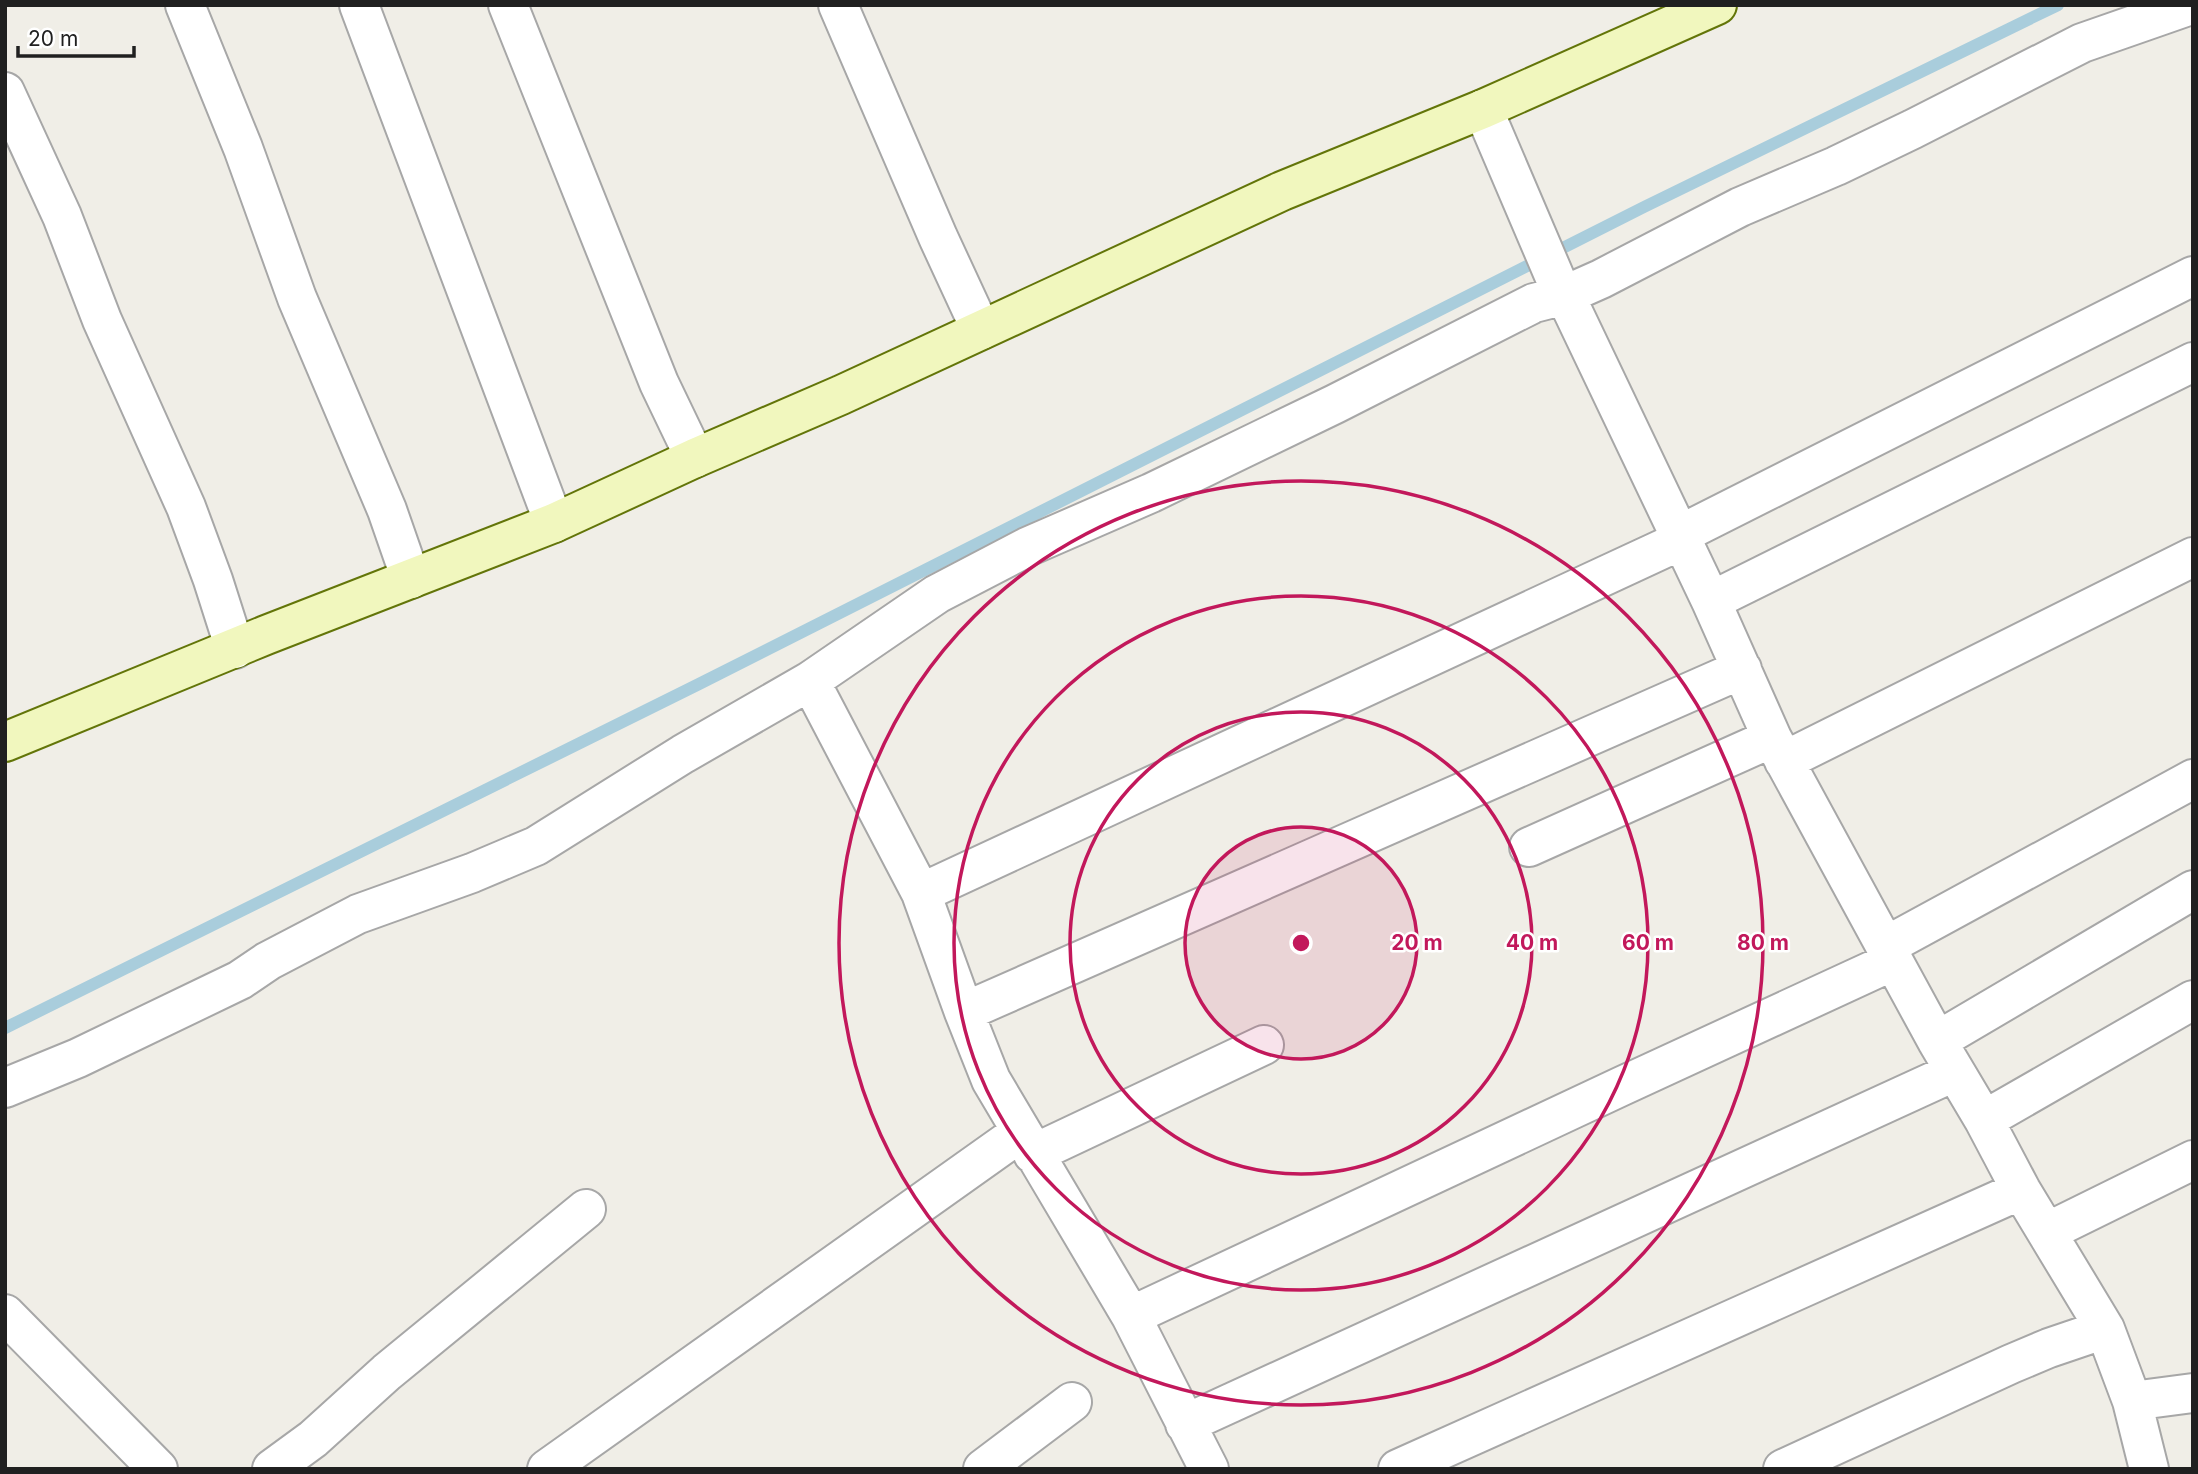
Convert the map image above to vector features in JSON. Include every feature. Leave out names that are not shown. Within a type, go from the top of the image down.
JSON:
[{"type":"main road","points":[[5,741],[554,523],[841,395],[1282,191],[1483,108],[1717,5]]},
{"type":"street","points":[[185,5],[243,148],[297,298],[387,510],[411,579]]},
{"type":"street","points":[[359,5],[554,523]]},
{"type":"street","points":[[509,5],[659,383],[695,458]]},
{"type":"street","points":[[838,5],[981,330]]},
{"type":"street","points":[[5,1088],[78,1058],[240,980],[268,961],[358,914],[472,873],[536,846],[683,754],[810,681],[937,594],[1027,547],[1150,494],[1335,404],[1534,303],[1560,287],[1645,257],[1740,207],[1836,166],[2082,43],[2191,5]]},
{"type":"street","points":[[5,92],[62,216],[102,320],[186,508],[235,649]]},
{"type":"street","points":[[1483,108],[1560,287],[1711,601],[1778,750],[2021,1190],[2105,1329],[2132,1401],[2149,1469]]},
{"type":"street","points":[[921,893],[1681,538],[2193,276]]},
{"type":"street","points":[[1711,601],[2193,362]]},
{"type":"street","points":[[1529,847],[1778,750],[2193,557]]},
{"type":"street","points":[[964,1013],[1742,669]]},
{"type":"street","points":[[810,681],[921,893],[991,1080],[1130,1316],[1209,1469]]},
{"type":"street","points":[[1130,1316],[1609,1091],[1889,954],[2193,779]]},
{"type":"street","points":[[1185,1424],[1946,1056],[2193,890]]},
{"type":"street","points":[[1984,1120],[2193,1000]]},
{"type":"street","points":[[548,1469],[1027,1143],[1264,1045]]},
{"type":"street","points":[[2047,1232],[2193,1160]]},
{"type":"street","points":[[1398,1469],[2021,1190]]},
{"type":"street","points":[[272,1469],[313,1438],[387,1372],[586,1209]]},
{"type":"street","points":[[5,1314],[158,1469]]},
{"type":"street","points":[[1783,1469],[2011,1364],[2105,1329]]},
{"type":"street","points":[[2132,1401],[2193,1393]]},
{"type":"street","points":[[983,1469],[1072,1402]]},
{"type":"waterway","points":[[5,1028],[699,684],[1644,207],[2058,5]]}]
